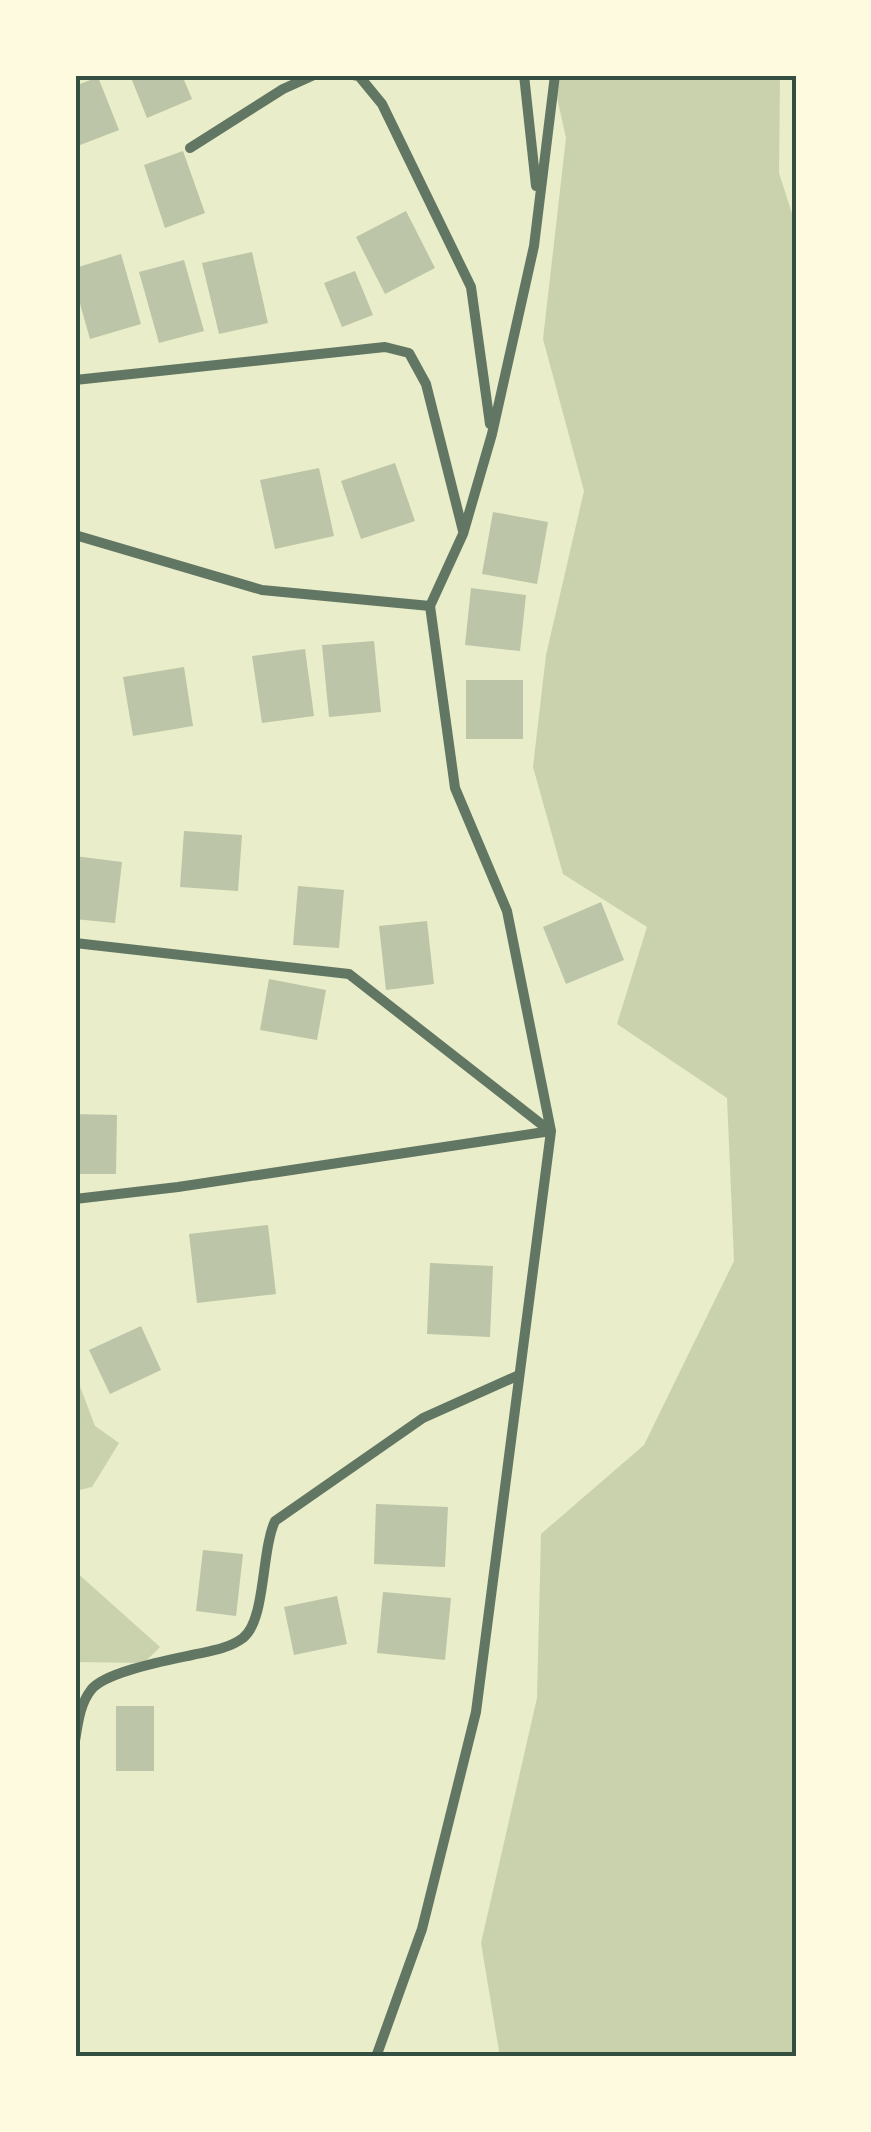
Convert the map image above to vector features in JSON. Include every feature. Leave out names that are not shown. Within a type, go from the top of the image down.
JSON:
[{"type":"street","points":[[190,148],[282,89],[314,75]]},
{"type":"street","points":[[353,75],[359,76],[382,104],[471,288],[492,434]]},
{"type":"street","points":[[524,75],[538,202]]},
{"type":"street","points":[[376,2057],[422,1928],[476,1712],[551,1131],[507,911],[455,788],[430,606],[463,534],[492,434],[534,246],[555,75]]},
{"type":"street","points":[[75,380],[385,347],[410,353],[426,384],[463,534]]},
{"type":"street","points":[[75,535],[262,590],[430,606]]},
{"type":"street","points":[[75,942],[349,974],[551,1131]]},
{"type":"street","points":[[75,1198],[197,1184],[551,1131]]},
{"type":"street","points":[[75,1740],[82,1707],[93,1686],[112,1676],[223,1648],[244,1637],[254,1624],[267,1538],[276,1521],[423,1418],[519,1375]]},
{"type":"green space","points":[[552,75],[780,75],[779,173],[796,226],[796,2057],[500,2057],[481,1943],[537,1698],[541,1534],[644,1445],[734,1261],[727,1098],[617,1024],[647,927],[563,874],[533,767],[546,655],[584,491],[543,339],[566,138]]},
{"type":"green space","points":[[75,1373],[95,1426],[119,1443],[92,1487],[75,1491]]},
{"type":"green space","points":[[75,1571],[160,1647],[144,1663],[75,1662]]},
{"type":"building","points":[[130,75],[182,75],[192,99],[147,118]]},
{"type":"building","points":[[98,77],[119,130],[75,147],[75,86]]},
{"type":"building","points":[[183,151],[205,213],[165,228],[144,165]]},
{"type":"building","points":[[406,211],[435,268],[385,294],[356,237]]},
{"type":"building","points":[[252,252],[268,323],[219,334],[202,263]]},
{"type":"building","points":[[121,254],[141,324],[90,339],[75,286],[75,268]]},
{"type":"building","points":[[184,260],[204,331],[159,343],[139,272]]},
{"type":"building","points":[[355,271],[373,315],[342,327],[324,283]]},
{"type":"building","points":[[395,463],[415,521],[361,539],[341,481]]},
{"type":"building","points":[[319,468],[334,536],[275,549],[260,480]]},
{"type":"building","points":[[493,512],[548,522],[537,584],[482,574]]},
{"type":"building","points":[[471,588],[526,595],[520,651],[465,645]]},
{"type":"building","points":[[374,641],[381,712],[329,717],[322,645]]},
{"type":"building","points":[[305,649],[314,716],[262,723],[252,656]]},
{"type":"building","points":[[184,667],[193,726],[133,736],[123,677]]},
{"type":"building","points":[[466,680],[523,680],[523,739],[466,739]]},
{"type":"building","points":[[184,831],[242,835],[238,891],[180,887]]},
{"type":"building","points":[[75,856],[122,862],[115,923],[75,919]]},
{"type":"building","points":[[298,886],[344,890],[339,948],[293,945]]},
{"type":"building","points":[[601,902],[624,960],[566,984],[543,927]]},
{"type":"building","points":[[427,921],[434,984],[386,990],[379,926]]},
{"type":"building","points":[[269,979],[326,990],[317,1040],[260,1030]]},
{"type":"building","points":[[75,1114],[117,1115],[116,1174],[75,1174]]},
{"type":"building","points":[[268,1225],[276,1294],[197,1303],[189,1234]]},
{"type":"building","points":[[430,1263],[493,1266],[490,1337],[427,1334]]},
{"type":"building","points":[[141,1326],[161,1370],[110,1394],[89,1350]]},
{"type":"building","points":[[376,1504],[448,1507],[445,1567],[374,1564]]},
{"type":"building","points":[[203,1550],[243,1554],[236,1616],[196,1611]]},
{"type":"building","points":[[383,1592],[451,1598],[445,1660],[377,1653]]},
{"type":"building","points":[[337,1596],[347,1644],[294,1655],[284,1607]]},
{"type":"building","points":[[116,1706],[154,1706],[154,1771],[116,1771]]}]
